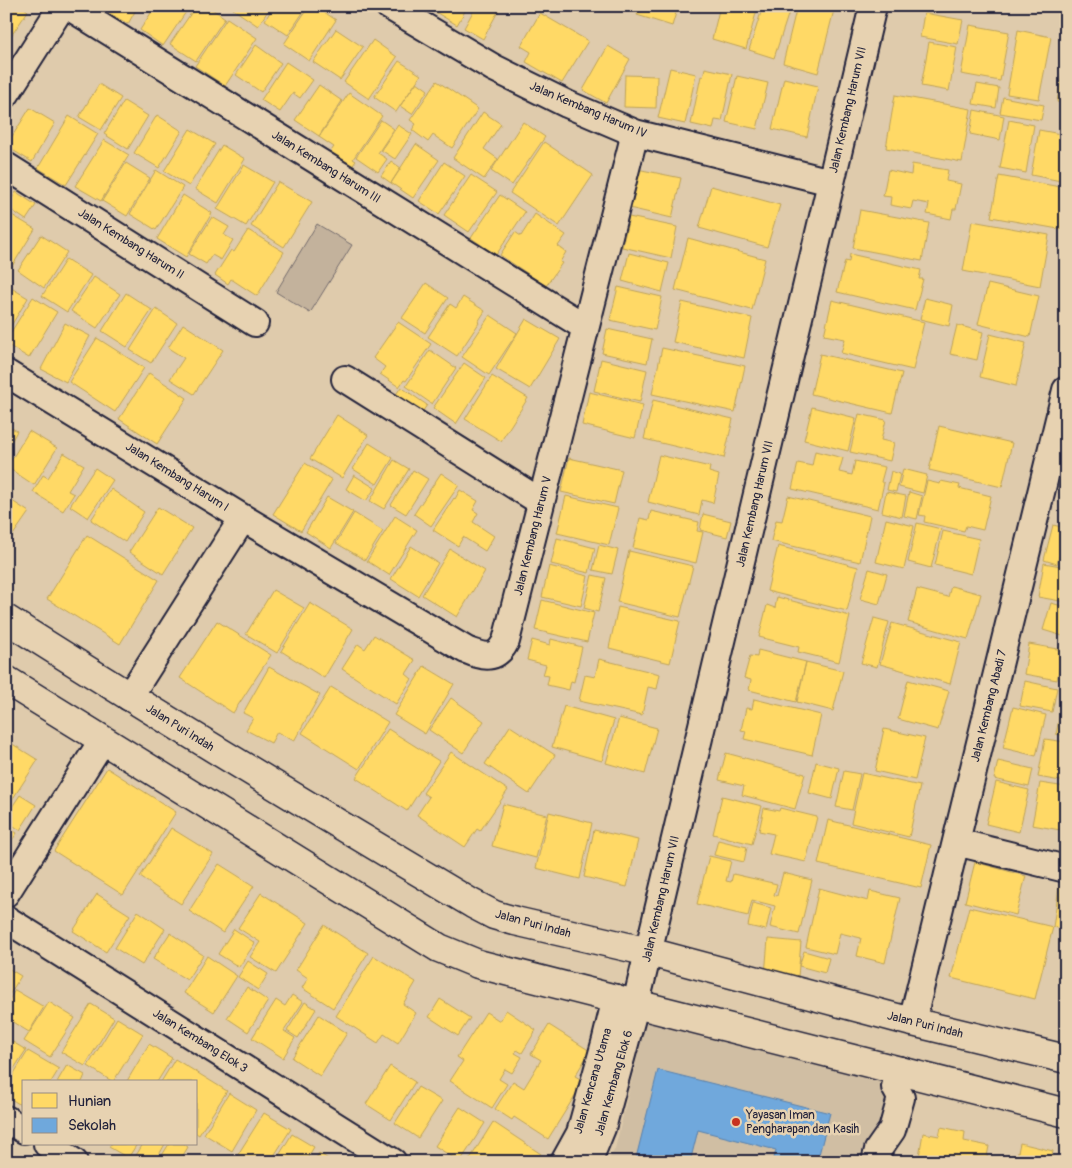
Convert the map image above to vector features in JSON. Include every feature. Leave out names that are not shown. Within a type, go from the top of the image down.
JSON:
[{"type":"main road","name":"Jalan Puri Indah","points":[[6,619],[302,803],[494,915],[649,952],[912,1022],[1066,1059]]},
{"type":"main road","points":[[6,680],[439,948],[478,964],[626,1000],[898,1078],[1066,1113]]},
{"type":"street","points":[[6,94],[62,6]]},
{"type":"street","name":"Jalan Kembang Harum III","points":[[68,6],[585,327]]},
{"type":"street","name":"Jalan Kembang Harum IV","points":[[389,6],[494,68],[567,104],[634,133],[831,182]]},
{"type":"street","name":"Jalan Kembang Harum VII","points":[[626,1000],[649,952],[873,6]]},
{"type":"street","name":"Jalan Kembang Harum V","points":[[243,518],[466,650],[486,656],[499,652],[506,641],[634,133]]},
{"type":"street","name":"Jalan Kembang Harum II","points":[[6,166],[255,322]]},
{"type":"street","name":"Jalan Kembang Harum I","points":[[6,373],[243,518],[129,697]]},
{"type":"street","points":[[345,379],[541,502]]},
{"type":"street","name":"Jalan Kembang Abadi 7","points":[[912,1022],[1061,428],[1066,390]]},
{"type":"street","points":[[6,893],[102,741]]},
{"type":"street","points":[[956,842],[1066,869]]},
{"type":"street","name":"Jalan Kembang Elok 3","points":[[6,920],[393,1162]]},
{"type":"street","name":"Jalan Kembang Elok 6","points":[[575,1160],[602,1128],[626,1000]]},
{"type":"street","points":[[876,1156],[892,1130],[901,1098],[898,1078]]},
{"type":"street","points":[[6,1119],[22,1129]]},
{"type":"street","points":[[50,1146],[74,1162]]},
{"type":"shaded area","points":[[317,224],[352,245],[310,313],[276,292]]},
{"type":"shaded area","points":[[651,999],[916,1061],[894,1162],[607,1162],[615,1149]]},
{"type":"building: Hunian","points":[[8,6],[22,6],[28,11],[9,39],[6,37],[6,10]]},
{"type":"building: Hunian","points":[[97,6],[138,6],[128,24]]},
{"type":"building: Hunian","points":[[143,6],[190,6],[163,46],[140,30],[151,13]]},
{"type":"building: Hunian","points":[[196,6],[208,6],[225,18],[196,61],[170,44]]},
{"type":"building: Hunian","points":[[235,6],[271,6],[258,26],[233,9]]},
{"type":"building: Hunian","points":[[274,6],[303,6],[306,8],[288,35],[265,20]]},
{"type":"building: Hunian","points":[[309,6],[315,6],[336,20],[309,61],[284,44]]},
{"type":"building: Hunian","points":[[435,6],[468,6],[457,25],[432,10]]},
{"type":"building: Hunian","points":[[476,6],[501,6],[483,39],[464,28]]},
{"type":"building: Hunian","points":[[640,6],[678,6],[672,26],[637,15]]},
{"type":"building: Hunian","points":[[720,6],[758,6],[746,49],[712,39]]},
{"type":"building: Hunian","points":[[763,6],[791,6],[774,58],[749,50]]},
{"type":"building: Hunian","points":[[797,6],[835,6],[818,73],[783,63]]},
{"type":"building: Hunian","points":[[540,13],[588,41],[562,83],[526,62],[531,52],[521,46]]},
{"type":"building: Hunian","points":[[924,13],[963,20],[958,44],[920,37]]},
{"type":"building: Hunian","points":[[227,18],[257,38],[225,86],[195,66]]},
{"type":"building: Hunian","points":[[970,25],[1009,32],[1000,81],[961,74]]},
{"type":"building: Hunian","points":[[336,29],[363,47],[340,80],[313,62]]},
{"type":"building: Hunian","points":[[1018,30],[1051,37],[1039,99],[1007,94]]},
{"type":"building: Hunian","points":[[373,40],[397,57],[369,99],[344,82]]},
{"type":"building: Hunian","points":[[929,42],[957,47],[949,91],[921,86]]},
{"type":"building: Hunian","points":[[256,45],[281,63],[261,92],[236,75]]},
{"type":"building: Hunian","points":[[608,46],[630,59],[606,103],[583,90]]},
{"type":"building: Hunian","points":[[1066,50],[1066,124],[1060,123],[1064,103],[1057,102]]},
{"type":"building: Hunian","points":[[399,61],[421,75],[396,112],[374,97]]},
{"type":"building: Hunian","points":[[286,62],[313,80],[300,98],[293,93],[280,112],[261,100]]},
{"type":"building: Hunian","points":[[670,68],[696,74],[685,124],[658,118]]},
{"type":"building: Hunian","points":[[705,68],[732,74],[722,121],[715,120],[713,129],[691,124],[701,76],[703,77]]},
{"type":"building: Hunian","points":[[625,75],[657,76],[656,108],[624,107]]},
{"type":"building: Hunian","points":[[737,76],[768,83],[757,129],[726,122]]},
{"type":"building: Hunian","points":[[784,78],[818,86],[807,137],[772,129]]},
{"type":"building: Hunian","points":[[437,81],[478,109],[452,148],[433,135],[428,142],[412,130],[416,124],[410,120]]},
{"type":"building: Hunian","points":[[417,82],[428,90],[412,114],[400,106]]},
{"type":"building: Hunian","points":[[99,84],[121,98],[101,130],[79,117]]},
{"type":"building: Hunian","points":[[977,84],[999,88],[996,108],[973,104]]},
{"type":"building: Hunian","points":[[319,85],[342,101],[319,136],[295,120]]},
{"type":"building: Hunian","points":[[349,93],[382,116],[353,159],[356,161],[350,169],[328,155],[334,147],[319,137]]},
{"type":"building: Hunian","points":[[895,95],[971,109],[962,162],[886,148]]},
{"type":"building: Hunian","points":[[1003,97],[1044,105],[1041,120],[1000,113]]},
{"type":"building: Hunian","points":[[124,101],[148,116],[128,149],[104,134]]},
{"type":"building: Hunian","points":[[30,108],[55,123],[32,162],[6,146]]},
{"type":"building: Hunian","points":[[974,110],[1004,116],[1000,140],[970,134]]},
{"type":"building: Hunian","points":[[483,112],[501,124],[484,149],[498,159],[484,179],[453,158]]},
{"type":"building: Hunian","points":[[157,115],[182,131],[159,168],[134,153]]},
{"type":"building: Hunian","points":[[69,116],[98,134],[66,185],[38,168]]},
{"type":"building: Hunian","points":[[381,120],[394,129],[378,153],[387,159],[378,172],[356,157]]},
{"type":"building: Hunian","points":[[1009,120],[1034,125],[1026,173],[1000,168]]},
{"type":"building: Hunian","points":[[523,122],[545,137],[512,185],[491,171]]},
{"type":"building: Hunian","points":[[398,125],[412,134],[395,159],[381,150]]},
{"type":"building: Hunian","points":[[190,129],[215,144],[189,186],[164,171]]},
{"type":"building: Hunian","points":[[1039,130],[1066,135],[1066,182],[1031,175]]},
{"type":"building: Hunian","points":[[104,140],[129,155],[101,201],[75,186]]},
{"type":"building: Hunian","points":[[544,142],[593,175],[559,226],[510,193]]},
{"type":"building: Hunian","points":[[416,144],[439,160],[413,198],[391,183]]},
{"type":"building: Hunian","points":[[222,145],[245,159],[218,203],[195,189]]},
{"type":"building: Hunian","points":[[391,161],[401,168],[391,183],[381,176]]},
{"type":"building: Hunian","points":[[444,162],[465,176],[439,214],[419,201]]},
{"type":"building: Hunian","points":[[126,163],[150,178],[127,216],[102,201]]},
{"type":"building: Hunian","points":[[912,164],[948,170],[946,181],[961,184],[956,209],[953,209],[951,219],[927,214],[929,204],[913,201],[911,209],[890,205],[891,197],[883,196],[888,170],[911,175]]},
{"type":"building: Hunian","points":[[244,165],[273,182],[246,226],[217,209]]},
{"type":"building: Hunian","points":[[637,169],[681,178],[672,218],[629,208]]},
{"type":"building: Hunian","points":[[156,170],[183,187],[156,230],[130,214]]},
{"type":"building: Hunian","points":[[471,175],[497,192],[469,232],[444,215]]},
{"type":"building: Hunian","points":[[999,176],[1066,188],[1066,222],[1064,230],[991,217]]},
{"type":"building: Hunian","points":[[278,182],[312,202],[284,247],[251,226]]},
{"type":"building: Hunian","points":[[711,186],[780,205],[767,247],[699,228]]},
{"type":"building: Hunian","points":[[16,192],[36,205],[26,220],[7,207]]},
{"type":"building: Hunian","points":[[183,195],[212,213],[186,257],[157,239]]},
{"type":"building: Hunian","points":[[500,195],[525,212],[496,255],[471,238]]},
{"type":"building: Hunian","points":[[860,210],[929,223],[922,261],[853,248]]},
{"type":"building: Hunian","points":[[535,214],[566,235],[558,246],[566,252],[560,262],[562,263],[546,286],[500,255],[515,232],[521,236]]},
{"type":"building: Hunian","points":[[12,215],[35,229],[6,276],[6,224]]},
{"type":"building: Hunian","points":[[212,217],[229,227],[224,235],[233,240],[221,260],[212,255],[206,264],[189,254]]},
{"type":"building: Hunian","points":[[629,217],[677,227],[671,258],[622,247]]},
{"type":"building: Hunian","points":[[972,221],[1049,235],[1040,286],[963,271]]},
{"type":"building: Hunian","points":[[248,230],[284,252],[257,296],[231,279],[228,284],[215,275],[231,250],[234,252]]},
{"type":"building: Hunian","points":[[41,235],[67,252],[44,288],[18,270]]},
{"type":"building: Hunian","points":[[688,238],[765,259],[752,310],[675,290]]},
{"type":"building: Hunian","points":[[629,253],[669,263],[662,292],[622,281]]},
{"type":"building: Hunian","points":[[850,254],[921,270],[919,279],[923,279],[915,310],[837,292],[845,261],[849,262]]},
{"type":"building: Hunian","points":[[66,259],[91,275],[67,312],[42,296]]},
{"type":"building: Hunian","points":[[94,277],[120,294],[97,328],[71,311]]},
{"type":"building: Hunian","points":[[426,283],[448,298],[425,333],[402,318]]},
{"type":"building: Hunian","points":[[988,284],[1039,296],[1030,337],[978,324]]},
{"type":"building: Hunian","points":[[8,286],[28,298],[6,334],[6,288]]},
{"type":"building: Hunian","points":[[618,287],[662,297],[655,330],[610,320]]},
{"type":"building: Hunian","points":[[126,293],[152,310],[127,347],[102,331]]},
{"type":"building: Hunian","points":[[33,297],[57,312],[29,358],[6,344],[6,340]]},
{"type":"building: Hunian","points":[[463,297],[485,311],[457,356],[428,337],[450,304],[456,308]]},
{"type":"building: Hunian","points":[[925,298],[953,305],[949,326],[920,319]]},
{"type":"building: Hunian","points":[[832,300],[924,322],[913,370],[841,353],[845,339],[824,335]]},
{"type":"building: Hunian","points":[[682,302],[752,318],[744,358],[673,342]]},
{"type":"building: Hunian","points":[[156,309],[177,323],[151,363],[130,350]]},
{"type":"building: Hunian","points":[[490,315],[517,333],[489,375],[462,357]]},
{"type":"building: Hunian","points":[[526,319],[560,339],[530,389],[496,369]]},
{"type":"building: Hunian","points":[[398,322],[431,344],[406,381],[404,380],[399,387],[380,374],[385,367],[373,358]]},
{"type":"building: Hunian","points":[[65,323],[90,336],[66,382],[41,369]]},
{"type":"building: Hunian","points":[[183,324],[223,350],[194,394],[170,379],[184,358],[168,348]]},
{"type":"building: Hunian","points":[[957,325],[983,332],[977,360],[950,354]]},
{"type":"building: Hunian","points":[[607,329],[652,339],[647,363],[602,353]]},
{"type":"building: Hunian","points":[[990,334],[1026,343],[1016,386],[980,377]]},
{"type":"building: Hunian","points":[[97,338],[144,368],[115,412],[69,382]]},
{"type":"building: Hunian","points":[[662,348],[745,366],[735,412],[652,394]]},
{"type":"building: Hunian","points":[[430,350],[456,368],[432,404],[406,386]]},
{"type":"building: Hunian","points":[[820,354],[902,373],[892,413],[811,394]]},
{"type":"building: Hunian","points":[[601,359],[647,370],[640,402],[594,391]]},
{"type":"building: Hunian","points":[[464,363],[486,378],[456,424],[433,408]]},
{"type":"building: Hunian","points":[[149,373],[187,398],[157,444],[119,419]]},
{"type":"building: Hunian","points":[[492,376],[528,398],[501,441],[465,419]]},
{"type":"building: Hunian","points":[[401,387],[427,405],[419,417],[393,399]]},
{"type":"building: Hunian","points":[[589,392],[643,405],[635,438],[582,425]]},
{"type":"building: Hunian","points":[[653,400],[733,419],[724,458],[644,439]]},
{"type":"building: Hunian","points":[[812,407],[856,418],[848,451],[804,440]]},
{"type":"building: Hunian","points":[[859,414],[886,420],[881,440],[894,443],[890,461],[850,452]]},
{"type":"building: Hunian","points":[[337,415],[368,435],[342,478],[310,459]]},
{"type":"building: Hunian","points":[[6,425],[17,431],[6,451]]},
{"type":"building: Hunian","points":[[939,426],[1012,443],[1002,487],[929,470]]},
{"type":"building: Hunian","points":[[29,431],[57,448],[34,485],[7,467]]},
{"type":"building: Hunian","points":[[369,443],[393,458],[377,484],[353,469]]},
{"type":"building: Hunian","points":[[815,451],[843,458],[839,472],[852,475],[855,461],[885,467],[881,482],[884,483],[878,509],[792,489],[798,463],[812,466]]},
{"type":"building: Hunian","points":[[64,453],[84,465],[68,491],[74,494],[63,511],[33,492],[43,475],[48,478]]},
{"type":"building: Hunian","points":[[659,455],[710,467],[709,472],[719,475],[713,503],[702,500],[699,515],[648,502]]},
{"type":"building: Hunian","points":[[569,458],[622,470],[614,504],[561,492]]},
{"type":"building: Hunian","points":[[394,460],[409,469],[384,509],[370,501]]},
{"type":"building: Hunian","points":[[305,463],[332,480],[301,531],[273,514]]},
{"type":"building: Hunian","points":[[95,468],[113,480],[88,518],[70,506]]},
{"type":"building: Hunian","points":[[903,469],[927,475],[923,493],[899,487]]},
{"type":"building: Hunian","points":[[413,470],[428,479],[406,514],[391,505]]},
{"type":"building: Hunian","points":[[891,471],[900,474],[896,492],[887,490]]},
{"type":"building: Hunian","points":[[441,473],[459,485],[431,526],[414,514]]},
{"type":"building: Hunian","points":[[354,475],[375,488],[366,501],[346,489]]},
{"type":"building: Hunian","points":[[927,481],[940,484],[941,481],[960,485],[959,488],[991,496],[983,530],[966,526],[964,531],[924,522],[925,516],[919,515]]},
{"type":"building: Hunian","points":[[111,489],[144,512],[125,542],[91,520]]},
{"type":"building: Hunian","points":[[460,490],[478,501],[473,510],[478,513],[473,522],[494,536],[485,551],[463,537],[458,546],[433,530]]},
{"type":"building: Hunian","points":[[886,492],[906,496],[902,517],[882,512]]},
{"type":"building: Hunian","points":[[909,492],[922,496],[917,519],[904,516]]},
{"type":"building: Hunian","points":[[566,496],[618,508],[609,545],[557,533]]},
{"type":"building: Hunian","points":[[788,496],[870,516],[860,562],[771,541],[776,520],[782,521]]},
{"type":"building: Hunian","points":[[6,497],[29,512],[6,545]]},
{"type":"building: Hunian","points":[[327,497],[353,512],[331,548],[306,532]]},
{"type":"building: Hunian","points":[[158,507],[192,528],[163,574],[129,552]]},
{"type":"building: Hunian","points":[[651,511],[699,522],[697,531],[703,532],[696,563],[633,548],[640,518],[649,520]]},
{"type":"building: Hunian","points":[[354,513],[383,531],[365,560],[336,543]]},
{"type":"building: Hunian","points":[[703,514],[731,521],[727,537],[700,530]]},
{"type":"building: Hunian","points":[[395,516],[417,530],[389,575],[367,561]]},
{"type":"building: Hunian","points":[[886,519],[914,526],[904,569],[876,562]]},
{"type":"building: Hunian","points":[[917,523],[941,529],[931,568],[908,562]]},
{"type":"building: Hunian","points":[[1053,525],[1066,528],[1066,558],[1059,556],[1057,564],[1044,560]]},
{"type":"building: Hunian","points":[[943,531],[979,539],[971,574],[935,565]]},
{"type":"building: Hunian","points":[[87,535],[159,580],[120,644],[47,599]]},
{"type":"building: Hunian","points":[[557,538],[595,548],[589,573],[551,564]]},
{"type":"building: Hunian","points":[[599,545],[618,550],[612,574],[593,570]]},
{"type":"building: Hunian","points":[[411,546],[438,563],[418,596],[391,579]]},
{"type":"building: Hunian","points":[[778,546],[858,567],[847,611],[767,591]]},
{"type":"building: Hunian","points":[[450,549],[485,571],[457,617],[422,595]]},
{"type":"building: Hunian","points":[[629,551],[693,566],[680,617],[617,602]]},
{"type":"building: Hunian","points":[[1044,563],[1066,567],[1066,602],[1038,597]]},
{"type":"building: Hunian","points":[[549,566],[588,576],[581,606],[542,597]]},
{"type":"building: Hunian","points":[[869,569],[887,574],[879,604],[860,599]]},
{"type":"building: Hunian","points":[[592,575],[606,578],[598,612],[584,608]]},
{"type":"building: Hunian","points":[[951,586],[981,594],[968,639],[908,622],[917,589],[948,597]]},
{"type":"building: Hunian","points":[[273,590],[304,608],[277,653],[246,634]]},
{"type":"building: Hunian","points":[[777,597],[850,616],[839,662],[798,652],[799,647],[759,637],[767,605],[775,608]]},
{"type":"building: Hunian","points":[[542,600],[594,613],[587,642],[535,630]]},
{"type":"building: Hunian","points":[[310,603],[353,629],[324,678],[281,651]]},
{"type":"building: Hunian","points":[[1051,603],[1066,607],[1066,637],[1043,630]]},
{"type":"building: Hunian","points":[[618,607],[680,621],[670,663],[609,648]]},
{"type":"building: Hunian","points":[[874,618],[889,622],[877,667],[861,663]]},
{"type":"building: Hunian","points":[[217,621],[271,655],[233,713],[180,678]]},
{"type":"building: Hunian","points":[[892,623],[961,642],[950,684],[880,664]]},
{"type":"building: Hunian","points":[[374,635],[415,660],[406,674],[412,679],[396,704],[342,669],[358,644],[365,649]]},
{"type":"building: Hunian","points":[[551,639],[582,647],[574,682],[571,681],[569,690],[547,685],[549,676],[543,675],[546,665],[527,660],[532,640],[550,645]]},
{"type":"building: Hunian","points":[[1029,644],[1063,650],[1057,680],[1024,674]]},
{"type":"building: Hunian","points":[[758,650],[806,662],[796,702],[749,690],[751,680],[744,678],[750,656],[757,657]]},
{"type":"building: Hunian","points":[[599,659],[660,674],[657,689],[648,687],[642,715],[579,701],[585,675],[595,677]]},
{"type":"building: Hunian","points":[[806,662],[843,671],[833,711],[797,702]]},
{"type":"building: Hunian","points":[[424,666],[454,684],[425,734],[394,715]]},
{"type":"building: Hunian","points":[[269,667],[320,695],[294,741],[277,732],[271,743],[246,730],[253,718],[243,713]]},
{"type":"building: Hunian","points":[[908,680],[949,691],[938,730],[898,719]]},
{"type":"building: Hunian","points":[[1025,681],[1057,688],[1052,712],[1020,706]]},
{"type":"building: Hunian","points":[[331,687],[388,722],[359,769],[302,733]]},
{"type":"building: Hunian","points":[[1064,694],[1066,694],[1066,736],[1056,734]]},
{"type":"building: Hunian","points":[[451,698],[484,721],[463,753],[429,730]]},
{"type":"building: Hunian","points":[[754,699],[821,715],[812,755],[744,739],[746,731],[741,730],[746,708],[752,709]]},
{"type":"building: Hunian","points":[[564,706],[614,720],[602,761],[552,747]]},
{"type":"building: Hunian","points":[[1013,707],[1046,715],[1036,756],[1003,748]]},
{"type":"building: Hunian","points":[[619,718],[657,728],[645,774],[606,763]]},
{"type":"building: Hunian","points":[[510,726],[555,755],[529,794],[485,764]]},
{"type":"building: Hunian","points":[[388,729],[439,761],[407,811],[356,778]]},
{"type":"building: Hunian","points":[[884,729],[925,738],[915,780],[875,771]]},
{"type":"building: Hunian","points":[[1045,739],[1066,742],[1066,782],[1038,777]]},
{"type":"building: Hunian","points":[[6,740],[38,760],[6,809]]},
{"type":"building: Hunian","points":[[451,752],[508,790],[480,831],[477,829],[465,847],[417,815],[429,797],[423,793]]},
{"type":"building: Hunian","points":[[726,753],[805,774],[795,809],[742,795],[744,786],[719,780]]},
{"type":"building: Hunian","points":[[998,761],[1033,769],[1029,787],[994,779]]},
{"type":"building: Hunian","points":[[816,762],[839,768],[832,799],[809,793]]},
{"type":"building: Hunian","points":[[107,768],[176,812],[123,895],[54,851]]},
{"type":"building: Hunian","points":[[844,771],[860,774],[852,810],[836,807]]},
{"type":"building: Hunian","points":[[862,773],[920,786],[909,837],[851,823]]},
{"type":"building: Hunian","points":[[996,782],[1029,790],[1019,832],[986,824]]},
{"type":"building: Hunian","points":[[1040,783],[1066,787],[1066,831],[1032,825]]},
{"type":"building: Hunian","points":[[20,795],[36,805],[20,830],[6,821],[6,816]]},
{"type":"building: Hunian","points":[[722,796],[762,806],[752,844],[713,834]]},
{"type":"building: Hunian","points":[[503,804],[547,815],[536,858],[492,846]]},
{"type":"building: Hunian","points":[[764,808],[779,811],[780,808],[817,817],[806,862],[769,854],[774,834],[759,831]]},
{"type":"building: Hunian","points":[[549,812],[592,823],[580,879],[536,868]]},
{"type":"building: Hunian","points":[[828,820],[931,845],[921,888],[818,864]]},
{"type":"building: Hunian","points":[[6,826],[17,833],[6,849]]},
{"type":"building: Hunian","points":[[171,828],[213,854],[181,904],[140,877]]},
{"type":"building: Hunian","points":[[594,830],[638,840],[627,887],[584,877]]},
{"type":"building: Hunian","points":[[718,840],[747,847],[744,862],[714,855]]},
{"type":"building: Hunian","points":[[709,856],[731,861],[726,881],[731,882],[733,874],[777,884],[774,895],[777,896],[783,873],[812,880],[799,934],[770,927],[775,906],[752,900],[748,916],[697,904]]},
{"type":"building: Hunian","points":[[975,862],[1026,876],[1016,915],[965,902]]},
{"type":"building: Hunian","points":[[219,864],[254,886],[223,933],[189,911]]},
{"type":"building: Hunian","points":[[1060,881],[1066,882],[1066,930],[1053,927]]},
{"type":"building: Hunian","points":[[819,888],[868,901],[870,891],[900,898],[885,963],[857,956],[861,938],[840,933],[835,954],[806,947]]},
{"type":"building: Hunian","points":[[261,893],[308,923],[276,973],[250,957],[260,942],[238,928]]},
{"type":"building: Hunian","points":[[97,894],[130,915],[106,952],[73,931]]},
{"type":"building: Hunian","points":[[753,903],[771,908],[766,930],[748,926]]},
{"type":"building: Hunian","points":[[969,907],[1053,927],[1035,999],[951,978]]},
{"type":"building: Hunian","points":[[138,911],[165,929],[142,965],[115,948]]},
{"type":"building: Hunian","points":[[324,925],[368,953],[333,1008],[302,988],[308,978],[296,970]]},
{"type":"building: Hunian","points":[[234,929],[255,943],[239,967],[218,954]]},
{"type":"building: Hunian","points":[[170,933],[203,955],[187,980],[153,959]]},
{"type":"building: Hunian","points":[[768,939],[801,942],[798,977],[765,975]]},
{"type":"building: Hunian","points":[[804,951],[829,958],[825,973],[799,966]]},
{"type":"building: Hunian","points":[[207,956],[237,976],[214,1012],[184,993]]},
{"type":"building: Hunian","points":[[374,956],[416,982],[403,1004],[416,1013],[398,1043],[384,1034],[378,1043],[336,1016]]},
{"type":"building: Hunian","points":[[248,961],[268,974],[258,990],[238,977]]},
{"type":"building: Hunian","points":[[6,967],[21,976],[6,1000]]},
{"type":"building: Hunian","points":[[247,987],[268,1001],[248,1032],[227,1018]]},
{"type":"building: Hunian","points":[[15,990],[44,1007],[29,1032],[6,1018],[6,1005]]},
{"type":"building: Hunian","points":[[292,995],[303,1002],[284,1031],[295,1038],[283,1058],[252,1038],[276,1000],[285,1006]]},
{"type":"building: Hunian","points":[[440,999],[470,1018],[458,1036],[429,1017]]},
{"type":"building: Hunian","points":[[49,1002],[75,1018],[50,1057],[24,1041]]},
{"type":"building: Hunian","points":[[305,1002],[316,1009],[298,1038],[287,1031]]},
{"type":"building: Hunian","points":[[91,1004],[114,1018],[85,1066],[61,1052]]},
{"type":"building: Hunian","points":[[506,1010],[536,1030],[522,1053],[517,1050],[515,1053],[522,1057],[512,1073],[505,1069],[499,1079],[507,1084],[492,1108],[450,1081],[463,1061],[457,1057],[486,1012],[500,1021]]},
{"type":"building: Hunian","points":[[319,1015],[347,1033],[320,1076],[292,1058]]},
{"type":"building: Hunian","points":[[117,1018],[143,1034],[114,1080],[110,1080],[88,1066]]},
{"type":"building: Hunian","points":[[549,1025],[590,1051],[575,1076],[584,1081],[548,1139],[514,1117],[512,1120],[495,1109],[513,1081],[524,1088],[541,1060],[531,1054]]},
{"type":"building: Hunian","points":[[6,1038],[26,1050],[6,1081]]},
{"type":"building: Hunian","points":[[149,1044],[172,1058],[158,1080],[128,1080]]},
{"type":"building: Hunian","points":[[28,1051],[59,1069],[52,1080],[22,1080],[22,1106],[6,1096],[6,1086]]},
{"type":"building: Hunian","points":[[175,1059],[227,1091],[199,1135],[198,1080],[162,1080]]},
{"type":"building: Hunian","points":[[67,1065],[85,1075],[83,1080],[58,1080]]},
{"type":"building: Hunian","points":[[390,1066],[415,1082],[391,1120],[366,1104]]},
{"type":"building: Hunian","points":[[418,1087],[442,1101],[418,1138],[395,1123]]},
{"type":"building: Hunian","points":[[229,1093],[256,1110],[232,1151],[204,1134]]},
{"type":"building: Hunian","points":[[460,1107],[485,1123],[460,1162],[435,1146]]},
{"type":"building: Hunian","points":[[264,1113],[291,1129],[270,1162],[246,1162],[237,1156]]},
{"type":"building: Hunian","points":[[493,1122],[541,1154],[536,1162],[468,1162]]},
{"type":"building: Hunian","points":[[941,1127],[965,1132],[964,1141],[989,1146],[986,1162],[918,1162],[923,1133],[939,1136]]},
{"type":"building: Hunian","points":[[292,1134],[314,1147],[305,1162],[275,1162]]},
{"type":"building: Hunian","points":[[1020,1143],[1053,1151],[1051,1162],[1016,1162]]},
{"type":"building: Hunian","points":[[110,1146],[136,1146],[128,1158]]},
{"type":"building: Hunian","points":[[142,1146],[164,1146],[155,1162],[132,1162]]},
{"type":"building: Hunian","points":[[168,1146],[188,1147],[179,1162],[158,1162]]},
{"type":"building: Hunian","points":[[319,1153],[333,1162],[314,1162]]},
{"type":"building: Sekolah","name":"Yayasan Iman Pengharapan dan Kasih","points":[[658,1070],[830,1113],[817,1162],[773,1162],[776,1150],[698,1130],[690,1162],[635,1162]]},
{"type":"place","name":"Yayasan Iman Pengharapan dan Kasih","points":[[736,1122]]}]
